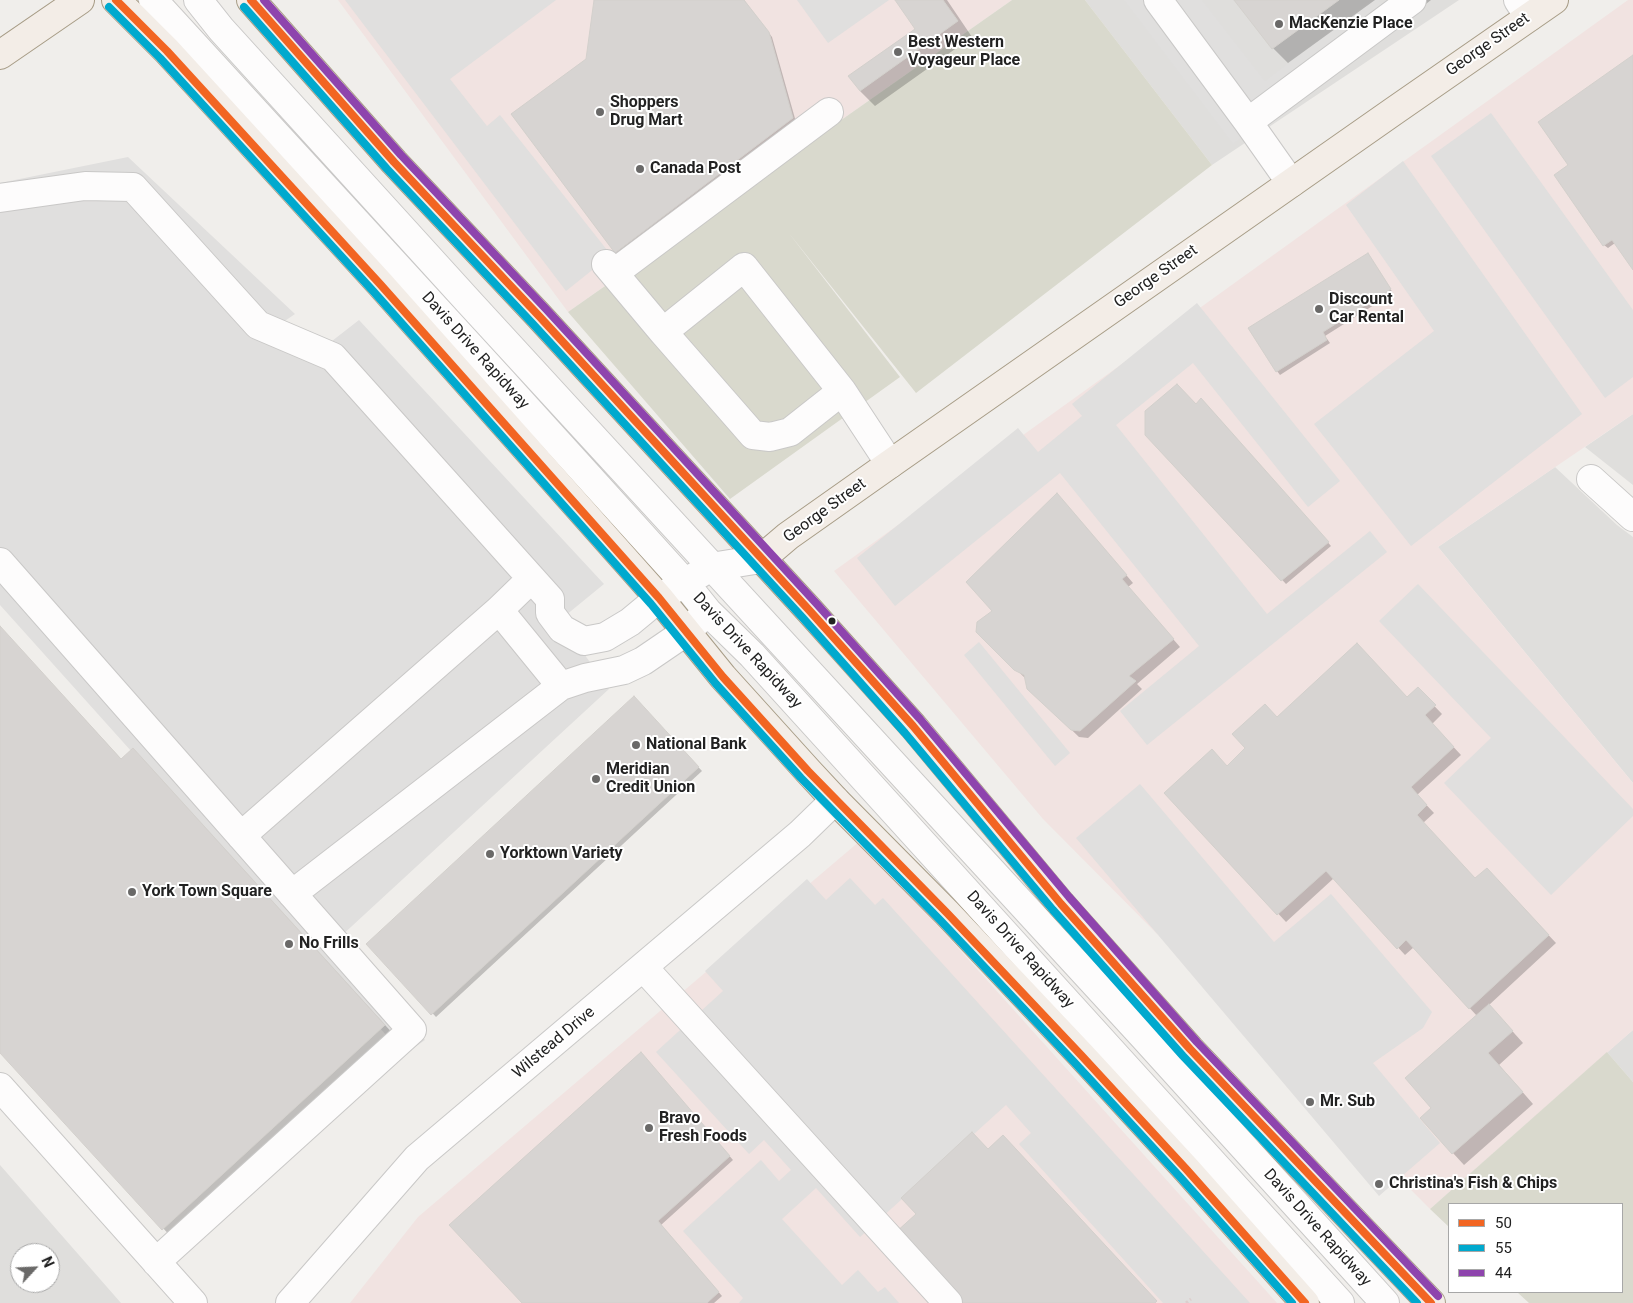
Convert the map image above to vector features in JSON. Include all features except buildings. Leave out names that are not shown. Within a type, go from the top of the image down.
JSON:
[{"type":"main road","points":[[0,55],[80,0]]},
{"type":"main road","points":[[116,0],[167,51],[380,284],[659,598],[723,677],[835,800],[948,913],[1081,1055],[1187,1170],[1304,1303]]},
{"type":"main road","points":[[251,0],[394,162],[913,726],[1061,904],[1190,1049],[1431,1303]]},
{"type":"main road","name":"George Street","points":[[761,559],[788,536],[1291,183],[1524,8],[1554,0]]},
{"type":"street","name":"Davis Drive Rapidway","points":[[153,0],[684,582],[708,612],[752,655],[1340,1303]]},
{"type":"street","name":"Davis Drive Rapidway","points":[[198,0],[221,29],[711,567],[1143,1036],[1385,1303]]},
{"type":"street","points":[[1158,0],[1291,183]]},
{"type":"street","points":[[1248,122],[1412,0]]},
{"type":"street","points":[[829,112],[610,269],[753,435],[770,437],[790,432],[842,391]]},
{"type":"street","points":[[0,198],[85,186],[133,187],[258,325],[333,357],[550,599],[550,612],[562,629],[584,641],[605,636],[630,622],[659,598],[711,567],[761,559]]},
{"type":"street","points":[[663,332],[744,267],[842,391],[890,464]]},
{"type":"street","points":[[1591,479],[1633,517]]},
{"type":"street","points":[[292,894],[561,686],[585,678],[624,670],[656,653],[687,631],[733,590],[761,559]]},
{"type":"street","points":[[0,562],[412,1030],[156,1262]]},
{"type":"street","points":[[241,836],[499,610],[531,578]]},
{"type":"street","points":[[499,610],[561,686]]},
{"type":"street","name":"Wilstead Drive","points":[[290,1303],[417,1158],[800,834],[835,800]]},
{"type":"street","points":[[643,967],[948,1303]]},
{"type":"street","points":[[0,1087],[193,1303]]},
{"type":"path","points":[[1186,1303],[1191,1299]]},
{"type":"shaded area","points":[[338,0],[1012,0],[568,312]]},
{"type":"shaded area","points":[[345,0],[556,0],[450,79],[487,126],[500,115],[611,255],[566,291]]},
{"type":"shaded area","points":[[797,0],[889,0],[828,43]]},
{"type":"shaded area","points":[[1012,0],[1085,0],[1212,165],[916,393],[788,232],[900,377],[730,499],[568,312]]},
{"type":"shaded area","points":[[1085,0],[1459,0],[1212,165]]},
{"type":"shaded area","points":[[1124,0],[1202,0],[1265,81],[1371,0],[1379,0],[1395,21],[1233,144]]},
{"type":"shaded area","points":[[1628,0],[1633,0],[1633,414],[1438,547],[1633,783],[1633,1030],[1430,1209],[1043,819],[834,571]]},
{"type":"shaded area","points":[[1491,113],[1633,310],[1633,377],[1605,398],[1431,156]]},
{"type":"shaded area","points":[[128,157],[295,314],[270,331],[332,341],[359,320],[604,584],[560,620],[609,689],[339,938],[425,1040],[404,1055],[0,605],[0,183]]},
{"type":"shaded area","points":[[1403,161],[1582,414],[1411,546],[1314,424],[1434,331],[1346,205]]},
{"type":"shaded area","points":[[1197,303],[1340,481],[1308,507],[1193,363],[1116,425],[1267,614],[1370,531],[1387,552],[1147,745],[1120,711],[1199,646],[1060,473],[895,606],[857,558],[1018,428],[1038,452],[1082,416],[1072,404]]},
{"type":"shaded area","points":[[1633,414],[1633,485],[1585,447]]},
{"type":"shaded area","points":[[1555,467],[1617,525],[1633,537],[1633,783],[1438,547]]},
{"type":"shaded area","points":[[1418,584],[1633,809],[1633,816],[1551,895],[1444,783],[1491,738],[1379,621]]},
{"type":"shaded area","points":[[979,642],[1070,753],[1055,766],[964,655]]},
{"type":"shaded area","points":[[1140,784],[1274,942],[1331,894],[1432,1012],[1423,1028],[1373,1063],[1440,1143],[1379,1196],[1076,838]]},
{"type":"shaded area","points":[[861,840],[1277,1303],[350,1303],[418,1217]]},
{"type":"shaded area","points":[[850,878],[875,905],[883,898],[1250,1303],[1163,1303],[1019,1144],[1031,1133],[1006,1105],[860,1237],[816,1188],[782,1219],[842,1285],[858,1270],[878,1292],[885,1287],[899,1303],[739,1303],[743,1298],[683,1231],[761,1160],[779,1181],[791,1170],[764,1140],[749,1154],[656,1052],[723,991],[705,971],[807,879],[826,900]]},
{"type":"shaded area","points":[[1633,1030],[1633,1082],[1607,1052]]},
{"type":"shaded area","points":[[1607,1052],[1633,1082],[1633,1303],[1529,1303],[1518,1293],[1623,1293],[1623,1203],[1448,1203],[1448,1226],[1430,1209]]},
{"type":"shaded area","points":[[0,1165],[121,1303],[0,1303]]},
{"type":"transit line","name":"50","points":[[116,0],[167,51],[380,284],[659,598],[723,677],[808,771],[947,913],[1081,1055],[1187,1170],[1305,1303]]},
{"type":"transit line","name":"50","points":[[251,0],[394,162],[539,316],[913,726],[1061,904],[1190,1049],[1431,1303]]},
{"type":"transit line","name":"44","points":[[264,0],[401,155],[546,309],[920,719],[1069,897],[1197,1042],[1438,1296]]},
{"type":"transit line","name":"55","points":[[109,7],[160,58],[373,291],[651,604],[716,684],[801,778],[940,920],[1074,1062],[1292,1303]]},
{"type":"transit line","name":"55","points":[[244,7],[387,169],[532,323],[802,617],[905,733],[1053,910],[1183,1056],[1417,1303]]},
{"type":"place","name":"MacKenzie Place","points":[[1279,24]]},
{"type":"place","name":"Best Western Voyageur Place","points":[[898,52]]},
{"type":"place","name":"Shoppers Drug Mart","points":[[600,112]]},
{"type":"place","name":"Canada Post","points":[[640,169]]},
{"type":"place","name":"Discount Car Rental","points":[[1319,309]]},
{"type":"place","name":"National Bank","points":[[636,745]]},
{"type":"place","name":"Meridian Credit Union","points":[[596,779]]},
{"type":"place","name":"Yorktown Variety","points":[[490,854]]},
{"type":"place","name":"York Town Square","points":[[132,892]]},
{"type":"place","name":"No Frills","points":[[289,944]]},
{"type":"place","name":"Mr. Sub","points":[[1310,1102]]},
{"type":"place","name":"Bravo Fresh Foods","points":[[649,1128]]},
{"type":"place","name":"Christina's Fish & Chips","points":[[1379,1184]]}]
